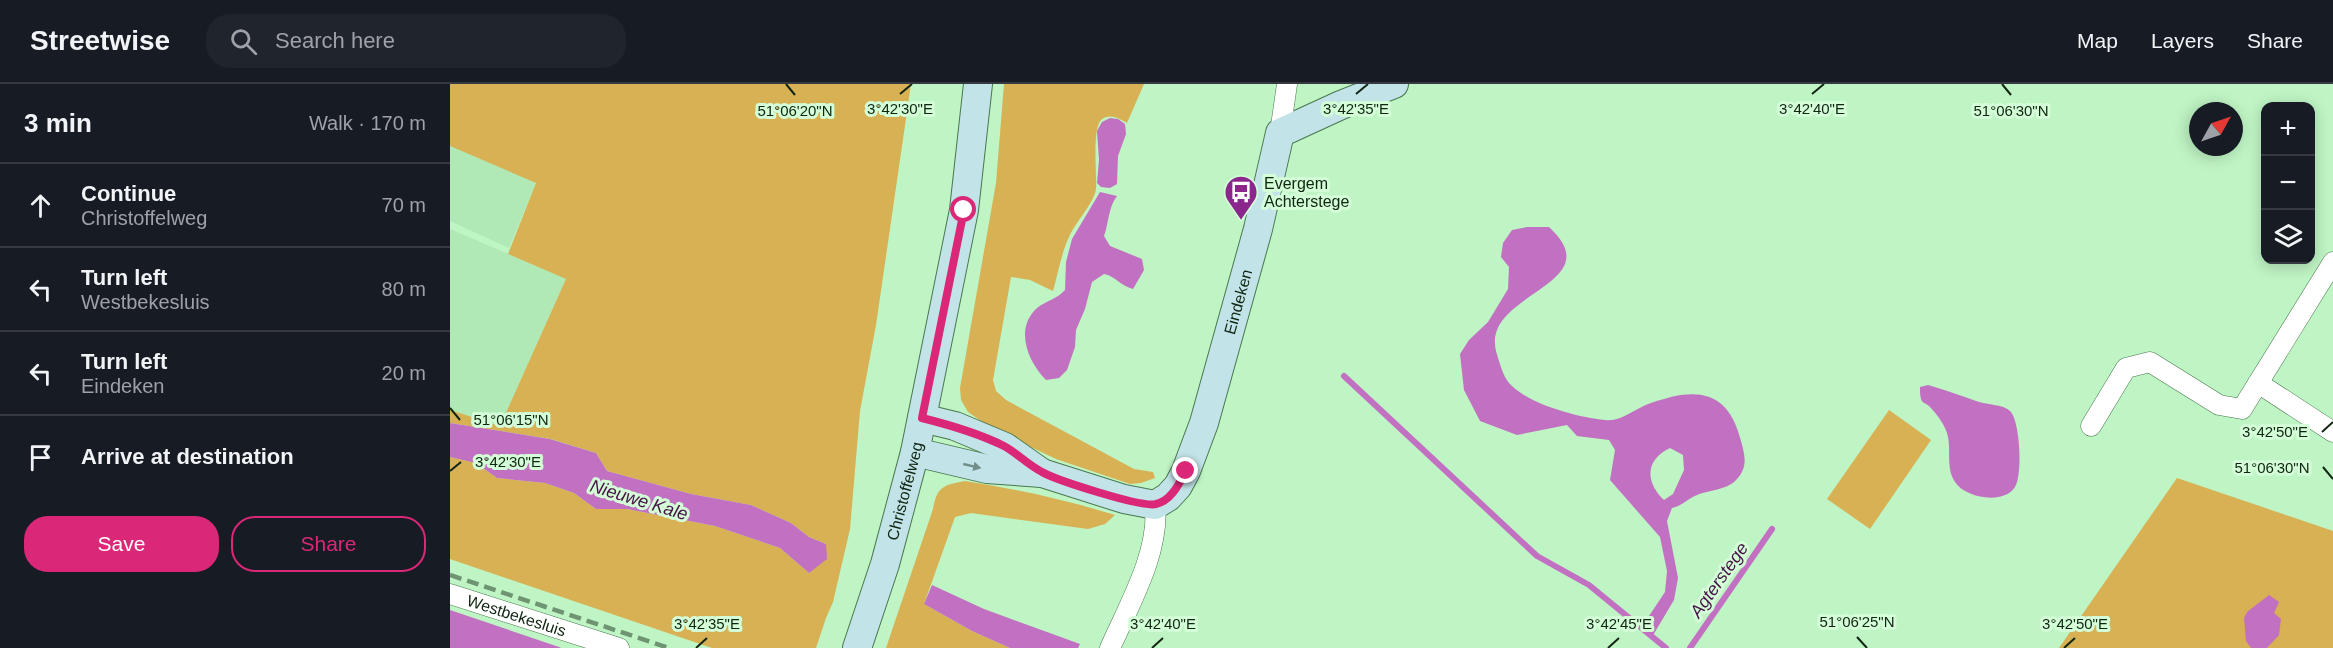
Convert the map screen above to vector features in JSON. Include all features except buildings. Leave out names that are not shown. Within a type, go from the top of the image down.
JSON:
[{"type":"street","name":"Christoffelweg","points":[[857,648],[885,564],[915,452],[964,210],[978,84]]},
{"type":"street","name":"Eindeken","points":[[1155,505],[1168,497],[1178,486],[1204,423],[1258,229],[1280,133],[1287,84]]},
{"type":"street","points":[[1280,133],[1394,84]]},
{"type":"street","points":[[2091,426],[2126,368],[2150,362],[2219,405],[2242,409],[2333,262]]},
{"type":"street","points":[[2258,383],[2333,432]]},
{"type":"street","points":[[922,418],[955,426],[1005,447],[1042,472],[1124,500],[1155,505],[1157,522],[1150,554],[1110,648]]},
{"type":"street","points":[[915,452],[987,469],[1042,472]]},
{"type":"street","name":"Westbekesluis","points":[[450,594],[619,648]]},
{"type":"shaded area","points":[[450,84],[911,84],[876,325],[860,411],[850,529],[833,602],[816,648],[712,648],[450,559],[450,457],[476,463],[497,478],[545,483],[574,493],[596,509],[627,509],[715,526],[780,548],[809,573],[826,544],[809,537],[791,523],[751,505],[691,494],[607,471],[596,453],[551,439],[450,423],[450,410],[500,426],[566,279],[508,254],[536,183],[450,146]]},
{"type":"shaded area","points":[[1004,84],[1144,84],[1127,123],[1111,117],[1104,118],[1098,125],[1095,195],[1069,237],[1053,291],[1030,280],[1011,277],[993,380],[996,391],[1006,400],[1134,469],[1153,472],[1155,478],[1130,484],[1056,459],[991,428],[968,412],[961,400],[960,388],[996,183]]},
{"type":"shaded area","points":[[450,146],[536,183],[509,248],[450,221]]},
{"type":"shaded area","points":[[450,229],[566,279],[500,426],[450,410]]},
{"type":"shaded area","points":[[1889,410],[1931,440],[1870,529],[1827,499]]},
{"type":"shaded area","points":[[2177,478],[2333,531],[2333,648],[2059,648]]},
{"type":"shaded area","points":[[965,481],[1041,495],[1115,515],[1105,524],[1088,529],[971,513],[955,517],[924,604],[972,631],[1010,648],[886,648],[937,496],[942,488]]},
{"type":"water","points":[[1110,118],[1118,119],[1125,124],[1126,134],[1118,156],[1117,184],[1110,188],[1101,187],[1097,183],[1099,160],[1097,131],[1102,122]]},
{"type":"water","points":[[1100,192],[1117,196],[1110,210],[1104,236],[1110,246],[1142,259],[1144,270],[1133,289],[1104,274],[1092,282],[1085,309],[1076,330],[1075,347],[1067,370],[1059,378],[1046,380],[1029,355],[1026,345],[1026,326],[1030,316],[1037,308],[1059,296],[1065,290],[1066,262],[1072,239]]},
{"type":"water","points":[[1549,227],[1564,246],[1566,262],[1558,275],[1510,312],[1499,326],[1496,350],[1503,373],[1512,386],[1531,399],[1556,409],[1605,420],[1617,419],[1645,405],[1667,398],[1696,394],[1708,396],[1728,411],[1741,441],[1744,466],[1737,479],[1727,486],[1697,495],[1672,508],[1667,521],[1678,578],[1674,600],[1652,637],[1641,628],[1665,592],[1667,571],[1660,537],[1610,480],[1615,450],[1609,440],[1577,436],[1567,425],[1517,435],[1480,421],[1464,390],[1460,354],[1469,340],[1488,322],[1508,289],[1509,267],[1501,257],[1503,243],[1512,230]],"holes":[[[1670,448],[1683,455],[1684,470],[1673,494],[1664,500],[1653,486],[1650,472],[1652,465],[1662,453]]]},
{"type":"water","points":[[1928,385],[2010,411],[2016,425],[2020,460],[2017,481],[2010,493],[1994,498],[1975,495],[1960,488],[1955,482],[1952,477],[1949,443],[1945,429],[1941,420],[1921,398],[1920,387]]},
{"type":"water","name":"Nieuwe Kale","points":[[450,423],[550,439],[596,453],[607,471],[691,494],[751,505],[791,523],[809,537],[826,544],[827,559],[809,573],[780,548],[715,526],[627,509],[596,509],[574,493],[545,483],[497,478],[476,463],[450,457]]},
{"type":"water","points":[[932,585],[984,609],[1080,644],[1078,648],[1010,648],[972,631],[924,604]]},
{"type":"water","points":[[2269,595],[2279,602],[2274,613],[2281,619],[2279,635],[2267,648],[2251,648],[2246,641],[2244,618],[2247,612]]},
{"type":"water","points":[[450,610],[559,647],[561,648],[450,648]]},
{"type":"waterway","points":[[1344,376],[1537,556],[1589,585],[1666,648]]},
{"type":"waterway","name":"Agterstege","points":[[1690,648],[1772,529]]},
{"type":"railway","points":[[450,575],[669,648]]},
{"type":"place","name":"Evergem Achterstege","points":[[1241,221]]},
{"type":"route","points":[[964,210],[922,418],[955,426],[1005,447],[1042,472],[1124,500],[1155,505],[1168,497],[1178,486],[1186,471]]}]
